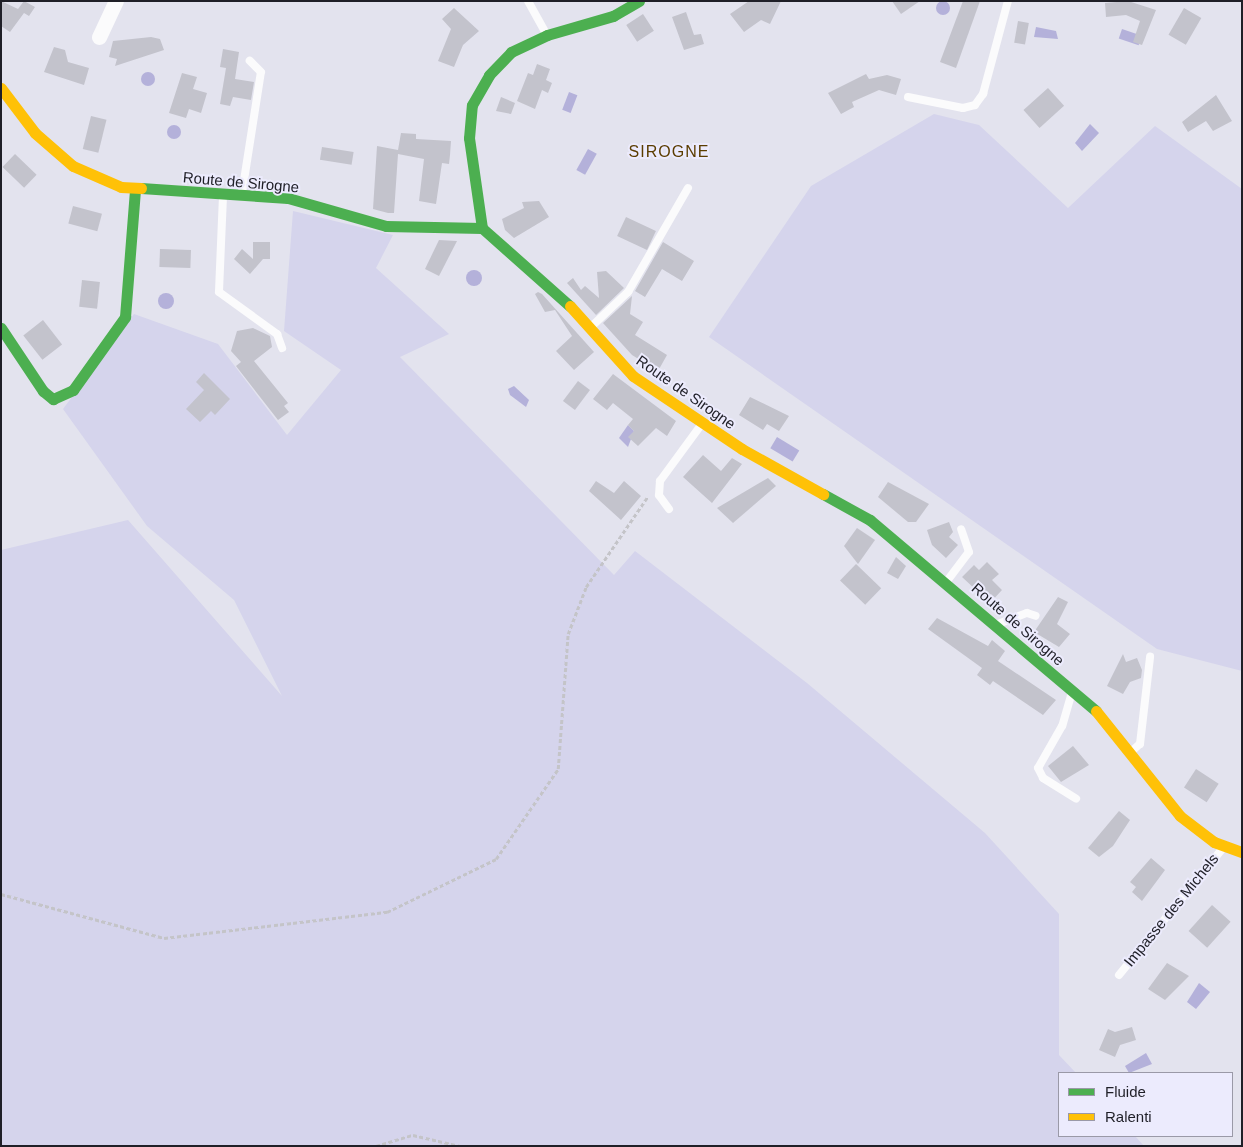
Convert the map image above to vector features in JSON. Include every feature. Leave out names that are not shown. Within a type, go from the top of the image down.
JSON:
[{"type":"street","points":[[99,37],[116,1]]},
{"type":"street","points":[[482,228],[469,138],[472,104],[489,75],[511,52],[547,35],[613,16],[639,1]]},
{"type":"street","name":"Route de Sirogne","points":[[1,88],[35,133],[74,166],[134,190],[288,198],[386,226],[482,228],[551,285],[633,376],[742,449],[870,520],[1108,721],[1133,750],[1180,816],[1224,846],[1242,852]]},
{"type":"street","points":[[1,328],[43,391],[52,399],[73,390],[125,317],[134,190]]},
{"type":"lane","points":[[528,1],[547,35]]},
{"type":"lane","points":[[908,97],[963,108],[975,105],[983,94],[1008,1]]},
{"type":"lane","points":[[241,195],[261,72],[250,61]]},
{"type":"lane","points":[[589,329],[628,292],[688,188]]},
{"type":"lane","points":[[223,194],[219,292],[277,334],[282,348]]},
{"type":"lane","points":[[668,509],[659,495],[660,481],[704,422]]},
{"type":"lane","points":[[946,583],[969,552],[961,529]]},
{"type":"lane","points":[[996,625],[1027,613],[1036,616]]},
{"type":"lane","points":[[1133,750],[1140,744],[1150,657]]},
{"type":"lane","points":[[1072,691],[1062,726],[1038,768],[1044,778],[1076,799]]},
{"type":"lane","name":"Impasse des Michels","points":[[1119,975],[1224,846]]},
{"type":"path","points":[[1,894],[164,938],[387,912],[496,858],[558,769],[568,634],[586,587],[660,481]]},
{"type":"path","points":[[376,1146],[413,1135],[460,1146]]},
{"type":"shaded area","points":[[934,114],[979,125],[1068,208],[1155,126],[1242,189],[1242,671],[1157,649],[709,337],[811,186]]},
{"type":"shaded area","points":[[293,211],[393,235],[376,268],[449,334],[400,357],[614,575],[635,551],[807,683],[985,833],[1059,914],[1059,1055],[1075,1072],[1058,1072],[1058,1137],[1136,1137],[1144,1146],[1,1146],[1,550],[128,520],[282,696],[234,600],[147,526],[63,409],[134,314],[218,344],[287,435],[341,370],[284,331]]},
{"type":"water","points":[[943,1],[948,3],[950,8],[948,13],[943,15],[938,13],[936,8],[938,3]]},
{"type":"water","points":[[1036,27],[1056,31],[1058,39],[1034,37]]},
{"type":"water","points":[[1122,29],[1142,36],[1139,45],[1119,38]]},
{"type":"water","points":[[148,72],[153,74],[155,79],[153,84],[148,86],[143,84],[141,79],[143,74]]},
{"type":"water","points":[[569,92],[577,95],[571,113],[562,110]]},
{"type":"water","points":[[1090,124],[1099,133],[1082,151],[1075,143]]},
{"type":"water","points":[[174,125],[179,127],[181,132],[179,137],[174,139],[169,137],[167,132],[169,127]]},
{"type":"water","points":[[588,149],[597,154],[585,175],[576,170]]},
{"type":"water","points":[[474,270],[480,272],[482,278],[480,284],[474,286],[468,284],[466,278],[468,272]]},
{"type":"water","points":[[166,293],[174,301],[166,309],[158,301]]},
{"type":"water","points":[[514,386],[529,400],[526,407],[510,395],[508,389]]},
{"type":"water","points":[[628,425],[634,431],[628,447],[619,438]]},
{"type":"water","points":[[777,437],[799,450],[793,462],[770,448]]},
{"type":"water","points":[[1199,983],[1210,992],[1196,1009],[1187,1002]]},
{"type":"water","points":[[1146,1053],[1152,1064],[1132,1072],[1128,1072],[1125,1066]]},
{"type":"building","points":[[1,1],[18,9],[24,1],[35,7],[29,16],[24,13],[10,32],[1,26]]},
{"type":"building","points":[[749,1],[781,1],[770,24],[761,20],[744,32],[730,14]]},
{"type":"building","points":[[892,1],[920,1],[901,14]]},
{"type":"building","points":[[963,1],[980,1],[956,68],[940,62]]},
{"type":"building","points":[[1128,1],[1156,10],[1142,45],[1133,42],[1140,21],[1126,15],[1106,17],[1105,3]]},
{"type":"building","points":[[454,8],[479,31],[463,45],[454,67],[438,61],[451,29],[442,19]]},
{"type":"building","points":[[1184,8],[1201,18],[1186,45],[1168,35]]},
{"type":"building","points":[[686,12],[694,35],[701,34],[704,44],[684,50],[672,17]]},
{"type":"building","points":[[643,14],[654,31],[637,42],[626,25]]},
{"type":"building","points":[[1018,21],[1029,23],[1025,45],[1014,43]]},
{"type":"building","points":[[151,37],[160,39],[164,50],[115,66],[117,59],[109,57],[113,41]]},
{"type":"building","points":[[54,47],[65,50],[68,62],[89,68],[84,85],[44,72]]},
{"type":"building","points":[[223,49],[239,52],[235,79],[254,82],[251,100],[233,97],[230,106],[220,104],[226,68],[220,67]]},
{"type":"building","points":[[537,64],[550,69],[546,80],[552,83],[548,93],[542,90],[535,109],[517,101],[528,73],[533,75]]},
{"type":"building","points":[[182,73],[197,77],[193,89],[207,93],[201,113],[189,109],[186,118],[169,113]]},
{"type":"building","points":[[866,74],[869,79],[887,75],[901,79],[896,95],[879,90],[852,102],[854,107],[841,114],[828,93]]},
{"type":"building","points":[[1048,88],[1064,106],[1040,128],[1023,110]]},
{"type":"building","points":[[1216,95],[1232,121],[1213,131],[1206,121],[1188,132],[1182,122]]},
{"type":"building","points":[[501,97],[515,103],[511,114],[496,111]]},
{"type":"building","points":[[91,116],[107,120],[98,153],[83,149]]},
{"type":"building","points":[[401,133],[416,134],[416,139],[451,141],[449,164],[442,163],[436,204],[419,201],[424,159],[398,154],[394,213],[388,213],[373,209],[377,146],[398,150]]},
{"type":"building","points":[[322,147],[354,152],[352,165],[320,160]]},
{"type":"building","points":[[15,154],[37,175],[24,188],[2,167]]},
{"type":"building","points":[[539,201],[549,217],[514,238],[505,230],[502,219],[524,208],[522,202]]},
{"type":"building","points":[[73,206],[102,214],[97,231],[68,223]]},
{"type":"building","points":[[626,217],[656,231],[647,250],[617,236]]},
{"type":"building","points":[[439,240],[457,241],[439,276],[425,269]]},
{"type":"building","points":[[253,242],[270,242],[270,259],[263,259],[250,274],[234,259],[242,249],[253,259]]},
{"type":"building","points":[[663,242],[694,261],[682,281],[662,269],[645,297],[635,291]]},
{"type":"building","points":[[160,249],[191,250],[190,268],[159,267]]},
{"type":"building","points":[[606,271],[624,288],[596,315],[567,283],[573,278],[581,290],[585,286],[599,298],[597,272]]},
{"type":"building","points":[[82,280],[100,282],[97,309],[79,307]]},
{"type":"building","points":[[538,292],[542,294],[594,352],[574,370],[556,351],[572,336],[555,310],[545,312],[535,294]]},
{"type":"building","points":[[632,296],[630,314],[643,322],[635,335],[667,355],[658,371],[632,355],[603,323]]},
{"type":"building","points":[[43,320],[62,344],[42,360],[23,335]]},
{"type":"building","points":[[253,328],[270,336],[272,347],[254,361],[288,403],[284,406],[289,412],[278,420],[236,366],[241,362],[231,351],[237,331]]},
{"type":"building","points":[[204,373],[230,399],[215,415],[211,411],[200,422],[186,409],[204,390],[196,382]]},
{"type":"building","points":[[613,374],[676,421],[667,436],[656,428],[638,446],[628,437],[634,431],[628,425],[633,419],[613,403],[607,410],[593,399]]},
{"type":"building","points":[[578,381],[590,390],[575,410],[563,401]]},
{"type":"building","points":[[750,397],[789,416],[779,431],[767,424],[763,430],[739,415]]},
{"type":"building","points":[[703,455],[721,471],[732,458],[742,464],[712,503],[683,477]]},
{"type":"building","points":[[768,478],[776,486],[733,523],[717,508]]},
{"type":"building","points":[[596,481],[614,493],[624,481],[641,496],[621,520],[589,491]]},
{"type":"building","points":[[888,482],[929,504],[916,522],[908,522],[878,497]]},
{"type":"building","points":[[949,522],[953,532],[949,537],[958,545],[946,558],[932,545],[927,530]]},
{"type":"building","points":[[857,528],[875,540],[858,564],[844,546]]},
{"type":"building","points":[[896,557],[906,566],[898,579],[887,573]]},
{"type":"building","points":[[987,562],[999,574],[992,580],[1002,590],[990,603],[962,577],[974,565],[979,570]]},
{"type":"building","points":[[856,564],[881,588],[865,605],[840,581]]},
{"type":"building","points":[[1058,597],[1068,602],[1057,624],[1070,634],[1059,647],[1034,632]]},
{"type":"building","points":[[937,618],[988,646],[992,640],[1005,651],[998,661],[1056,700],[1043,715],[993,681],[990,685],[977,675],[982,668],[928,629]]},
{"type":"building","points":[[1123,654],[1126,662],[1137,658],[1142,670],[1141,678],[1130,682],[1123,694],[1107,686]]},
{"type":"building","points":[[1073,746],[1089,765],[1061,782],[1048,766]]},
{"type":"building","points":[[1196,769],[1219,784],[1207,802],[1184,787]]},
{"type":"building","points":[[1119,811],[1130,820],[1113,846],[1099,857],[1088,848]]},
{"type":"building","points":[[1151,858],[1165,870],[1142,901],[1132,892],[1136,887],[1130,882]]},
{"type":"building","points":[[1212,905],[1231,922],[1207,948],[1189,931]]},
{"type":"building","points":[[1167,963],[1189,976],[1165,1000],[1148,989]]},
{"type":"building","points":[[1132,1027],[1136,1040],[1120,1045],[1115,1057],[1099,1050],[1108,1029],[1115,1032]]},
{"type":"traffic: fast","points":[[482,228],[469,138],[472,105],[489,75],[511,52],[547,35],[613,16],[639,1]]},
{"type":"traffic: fast","points":[[141,188],[288,198],[386,226],[482,228],[570,306]]},
{"type":"traffic: fast","points":[[1,328],[43,391],[53,399],[73,390],[125,317],[135,190]]},
{"type":"traffic: fast","points":[[823,494],[870,520],[1096,711]]},
{"type":"traffic: slow","points":[[1,88],[35,133],[73,166],[121,187],[141,188]]},
{"type":"traffic: slow","points":[[570,306],[633,376],[742,449],[823,494]]},
{"type":"traffic: slow","points":[[1096,711],[1180,816],[1214,842],[1242,852]]},
{"type":"district","name":"SIROGNE","points":[[669,152]]}]
